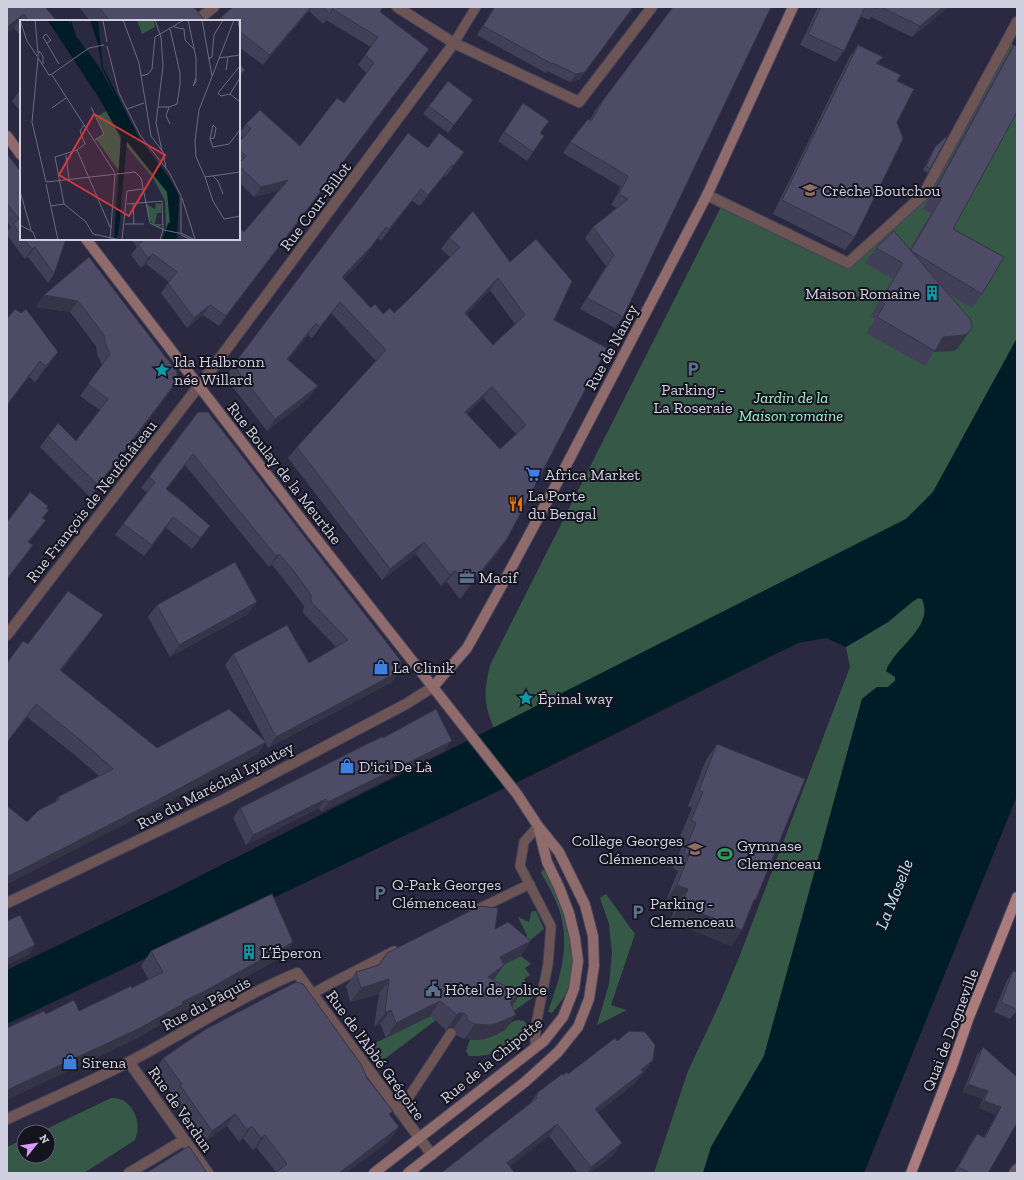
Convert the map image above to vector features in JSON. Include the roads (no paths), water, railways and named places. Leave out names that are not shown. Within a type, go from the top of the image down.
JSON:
[{"type":"main road","name":"Rue de Nancy","points":[[433,687],[467,648],[507,576],[707,195],[793,7]]},
{"type":"main road","points":[[7,136],[20,154]]},
{"type":"main road","name":"Rue Boulay de la Meurthe","points":[[87,240],[311,532],[433,687]]},
{"type":"main road","name":"Rue de la Chipotte","points":[[408,1173],[526,1082],[558,1052],[578,1027],[590,999],[594,966],[593,936],[585,905],[559,852],[538,826],[517,794],[433,687]]},
{"type":"main road","name":"Rue de la Chipotte","points":[[374,1173],[418,1137],[535,1048],[544,1040],[563,1017],[574,989],[578,961],[575,938],[569,913],[547,862],[538,826]]},
{"type":"main road","name":"Quai de Dogneville","points":[[911,1173],[953,1064],[968,1020],[1017,897]]},
{"type":"street","points":[[197,20],[214,7]]},
{"type":"street","points":[[397,7],[454,43],[579,102],[652,7]]},
{"type":"street","points":[[707,195],[848,264],[923,195],[1017,22]]},
{"type":"street","name":"Rue Cour-Billot","points":[[199,386],[454,43]]},
{"type":"street","name":"Rue François de Neufchâteau","points":[[7,635],[199,386]]},
{"type":"street","name":"Rue du Maréchal Lyautey","points":[[7,903],[225,799],[406,704],[433,687]]},
{"type":"street","name":"Rue de l'Abbé Grégoire","points":[[297,973],[399,1112],[432,1154]]},
{"type":"street","name":"Rue du Pâquis","points":[[7,1119],[129,1062],[221,1011],[297,973]]},
{"type":"street","name":"Rue de Verdun","points":[[129,1062],[208,1173]]},
{"type":"street","points":[[129,1173],[184,1140]]},
{"type":"street","points":[[1014,1173],[1017,1169]]},
{"type":"lane","name":"Rue Cour-Billot","points":[[454,43],[476,7]]},
{"type":"lane","points":[[535,1048],[536,1025],[548,964],[551,926],[520,866],[524,842],[538,826]]},
{"type":"lane","points":[[465,916],[530,884]]},
{"type":"lane","points":[[312,994],[404,947]]},
{"type":"lane","points":[[399,1112],[451,1033]]},
{"type":"water","name":"La Moselle","points":[[1017,338],[1017,796],[864,1173],[703,1173],[711,1147],[764,1056],[862,699],[877,687],[888,687],[895,681],[895,677],[886,671],[895,656],[915,633],[924,617],[925,608],[922,599],[918,598],[888,622],[846,647],[826,638],[798,643],[530,776],[7,1024],[7,970],[172,890],[906,519],[933,492]]},
{"type":"place","name":"Crèche Boutchou","points":[[810,190]]},
{"type":"place","name":"Maison Romaine","points":[[932,293]]},
{"type":"place","name":"Parking - La Roseraie","points":[[693,369]]},
{"type":"place","name":"Ida Halbronn née Willard","points":[[162,370]]},
{"type":"place","name":"Africa Market","points":[[533,474]]},
{"type":"place","name":"La Porte du Bengal","points":[[516,504]]},
{"type":"place","name":"Macif","points":[[467,577]]},
{"type":"place","name":"La Clinik","points":[[381,667]]},
{"type":"place","name":"Épinal way","points":[[526,698]]},
{"type":"place","name":"D'ici De Là","points":[[347,766]]},
{"type":"place","name":"Collège Georges Clémenceau","points":[[695,849]]},
{"type":"place","name":"Gymnase Clemenceau","points":[[725,854]]},
{"type":"place","name":"Q-Park Georges Clémenceau","points":[[380,893]]},
{"type":"place","name":"Parking - Clemenceau","points":[[638,912]]},
{"type":"place","name":"L’Éperon","points":[[249,952]]},
{"type":"place","name":"Hôtel de police","points":[[433,989]]},
{"type":"place","name":"Sirena","points":[[70,1062]]},
{"type":"park label","name":"Jardin de la Maison romaine","points":[[791,406]]}]
